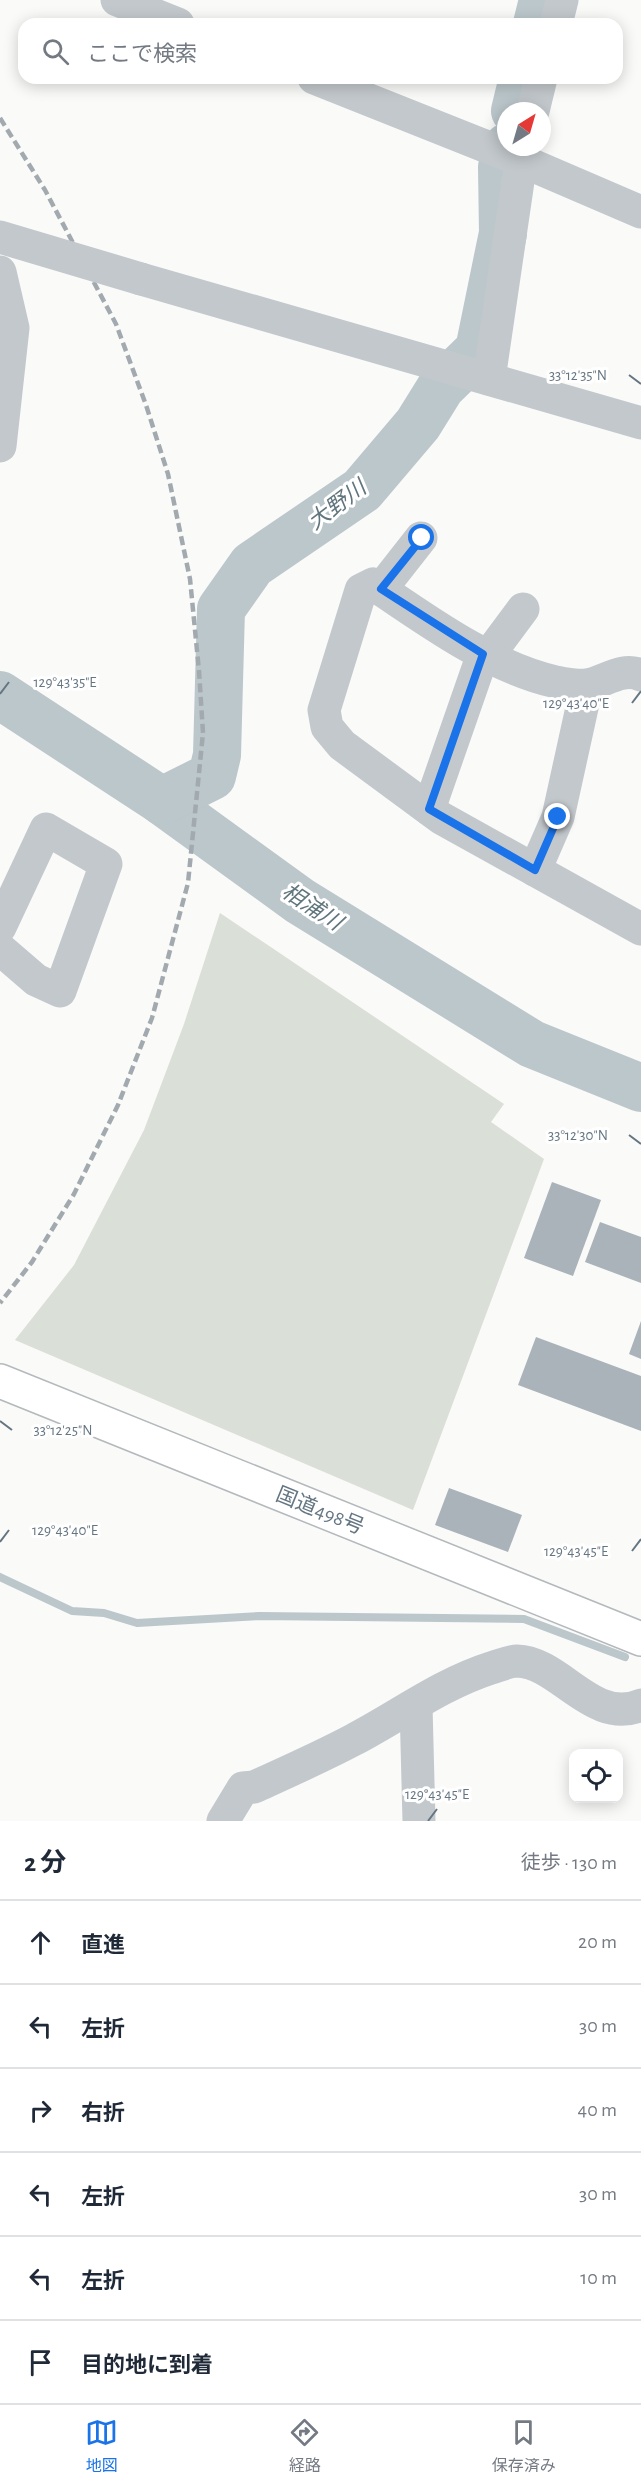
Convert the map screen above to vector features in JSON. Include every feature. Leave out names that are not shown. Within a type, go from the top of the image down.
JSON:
[{"type":"highway","name":"国道498号","points":[[0,1381],[641,1640]]},
{"type":"street","points":[[117,0],[163,18]]},
{"type":"street","points":[[558,18],[562,0]]},
{"type":"street","points":[[331,84],[497,144]]},
{"type":"street","points":[[535,102],[540,84]]},
{"type":"street","points":[[489,379],[521,156]]},
{"type":"street","points":[[527,156],[641,212]]},
{"type":"street","points":[[0,237],[641,423]]},
{"type":"street","points":[[0,272],[13,328],[0,446]]},
{"type":"street","points":[[381,589],[421,538]]},
{"type":"street","points":[[641,675],[636,673],[615,674],[587,685],[556,682],[485,656],[373,584],[361,590],[324,710],[327,728],[342,746],[429,809],[641,928]]},
{"type":"street","points":[[429,809],[485,656],[523,609]]},
{"type":"street","points":[[535,870],[558,817],[587,685]]},
{"type":"street","points":[[0,927],[46,829],[106,864],[60,991],[36,980],[0,949]]},
{"type":"street","points":[[223,1821],[243,1788],[254,1787],[352,1741],[463,1677],[514,1661],[532,1662],[580,1694],[609,1708],[634,1708],[641,1705]]},
{"type":"street","points":[[416,1705],[419,1807]]},
{"type":"shaded area","points":[[220,913],[504,1104],[491,1122],[544,1159],[413,1510],[15,1340],[74,1265],[144,1130],[184,1024]]},
{"type":"building","points":[[552,1182],[601,1200],[573,1276],[524,1258]]},
{"type":"building","points":[[600,1222],[641,1237],[641,1283],[585,1262]]},
{"type":"building","points":[[641,1321],[641,1359],[629,1354]]},
{"type":"building","points":[[536,1337],[641,1376],[641,1431],[518,1385]]},
{"type":"building","points":[[449,1488],[522,1515],[508,1552],[435,1525]]},
{"type":"waterway","name":"大野川","points":[[538,18],[543,0]]},
{"type":"waterway","name":"大野川","points":[[517,102],[522,84]]},
{"type":"waterway","name":"大野川","points":[[162,801],[212,776],[217,755],[221,609],[252,565],[362,490],[418,424],[441,387],[479,350],[503,233],[502,167],[505,156]]},
{"type":"waterway","name":"相浦川","points":[[0,695],[162,801],[300,901],[532,1044],[641,1088]]},
{"type":"waterway","points":[[0,1577],[72,1611],[104,1613],[137,1623],[259,1616],[524,1619],[625,1657]]},
{"type":"railway","points":[[0,118],[45,190],[116,324],[146,405],[168,474],[190,579],[203,733],[188,883],[152,1018],[118,1105],[74,1194],[32,1262],[0,1303]]},
{"type":"route","points":[[422,538],[381,589],[483,654],[429,809],[441,818],[535,870],[558,817]]}]
